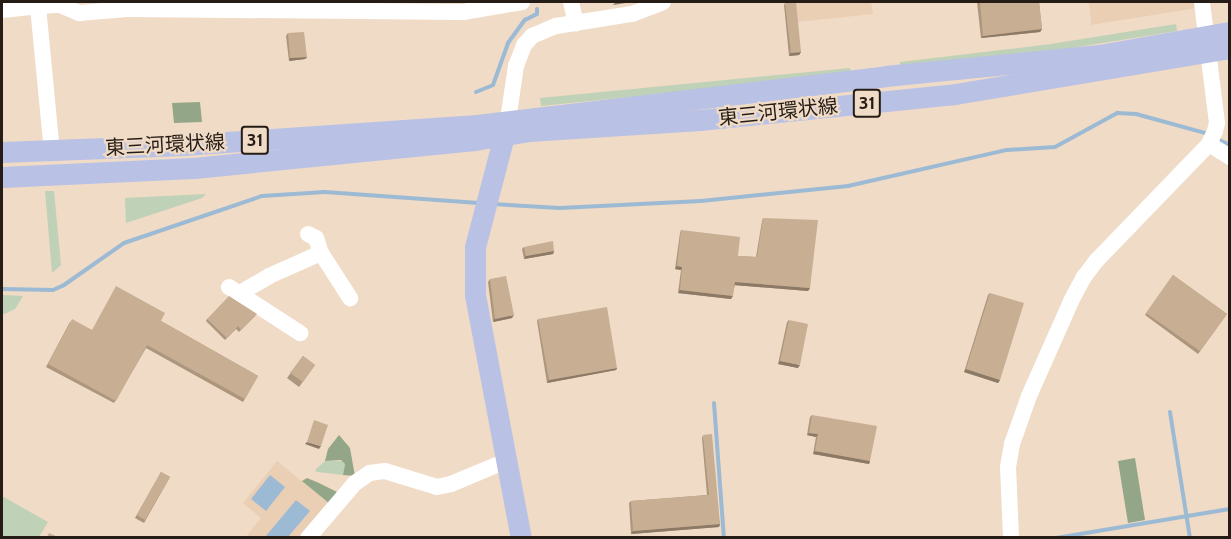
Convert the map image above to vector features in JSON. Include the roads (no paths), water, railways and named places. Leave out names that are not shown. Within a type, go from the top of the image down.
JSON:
[{"type":"main road","name":"東三河環状線","points":[[1207,45],[1230,32]]},
{"type":"main road","name":"東三河環状線","points":[[2,152],[52,152],[477,125],[529,131],[711,119],[955,94],[1207,45],[1230,48]]},
{"type":"main road","name":"東三河環状線","points":[[2,177],[194,168],[505,128]]},
{"type":"main road","points":[[505,128],[475,247],[475,295],[521,537]]},
{"type":"street","points":[[2,10],[60,5],[79,14],[127,5],[463,12],[493,5],[522,2]]},
{"type":"street","points":[[571,2],[576,23]]},
{"type":"street","points":[[505,128],[516,66],[524,45],[538,32],[622,16],[663,2]]},
{"type":"street","points":[[1011,537],[1008,467],[1012,444],[1029,396],[1071,301],[1084,276],[1097,260],[1212,138],[1217,123],[1202,2]]},
{"type":"street","points":[[39,6],[52,152]]},
{"type":"street","points":[[1212,138],[1230,157]]},
{"type":"street","points":[[308,234],[316,238],[321,253],[350,298]]},
{"type":"street","points":[[300,333],[235,290],[321,253]]},
{"type":"street","points":[[308,537],[355,483],[370,473],[385,471],[437,487],[451,484],[506,461]]},
{"type":"water","points":[[270,475],[285,487],[266,511],[251,499]]},
{"type":"water","points":[[296,500],[310,511],[288,537],[265,537]]},
{"type":"waterway","points":[[476,92],[493,85],[508,43],[525,20],[537,14],[537,9]]},
{"type":"waterway","points":[[493,204],[560,208],[701,201],[848,186],[1007,150],[1055,147],[1117,113],[1136,114],[1209,134]]},
{"type":"waterway","points":[[1215,138],[1230,145]]},
{"type":"waterway","points":[[2,289],[53,290],[64,285],[124,243],[262,196],[325,192],[479,203]]},
{"type":"waterway","points":[[714,403],[724,538]]},
{"type":"waterway","points":[[1170,412],[1190,538]]},
{"type":"waterway","points":[[1056,538],[1230,509]]}]
